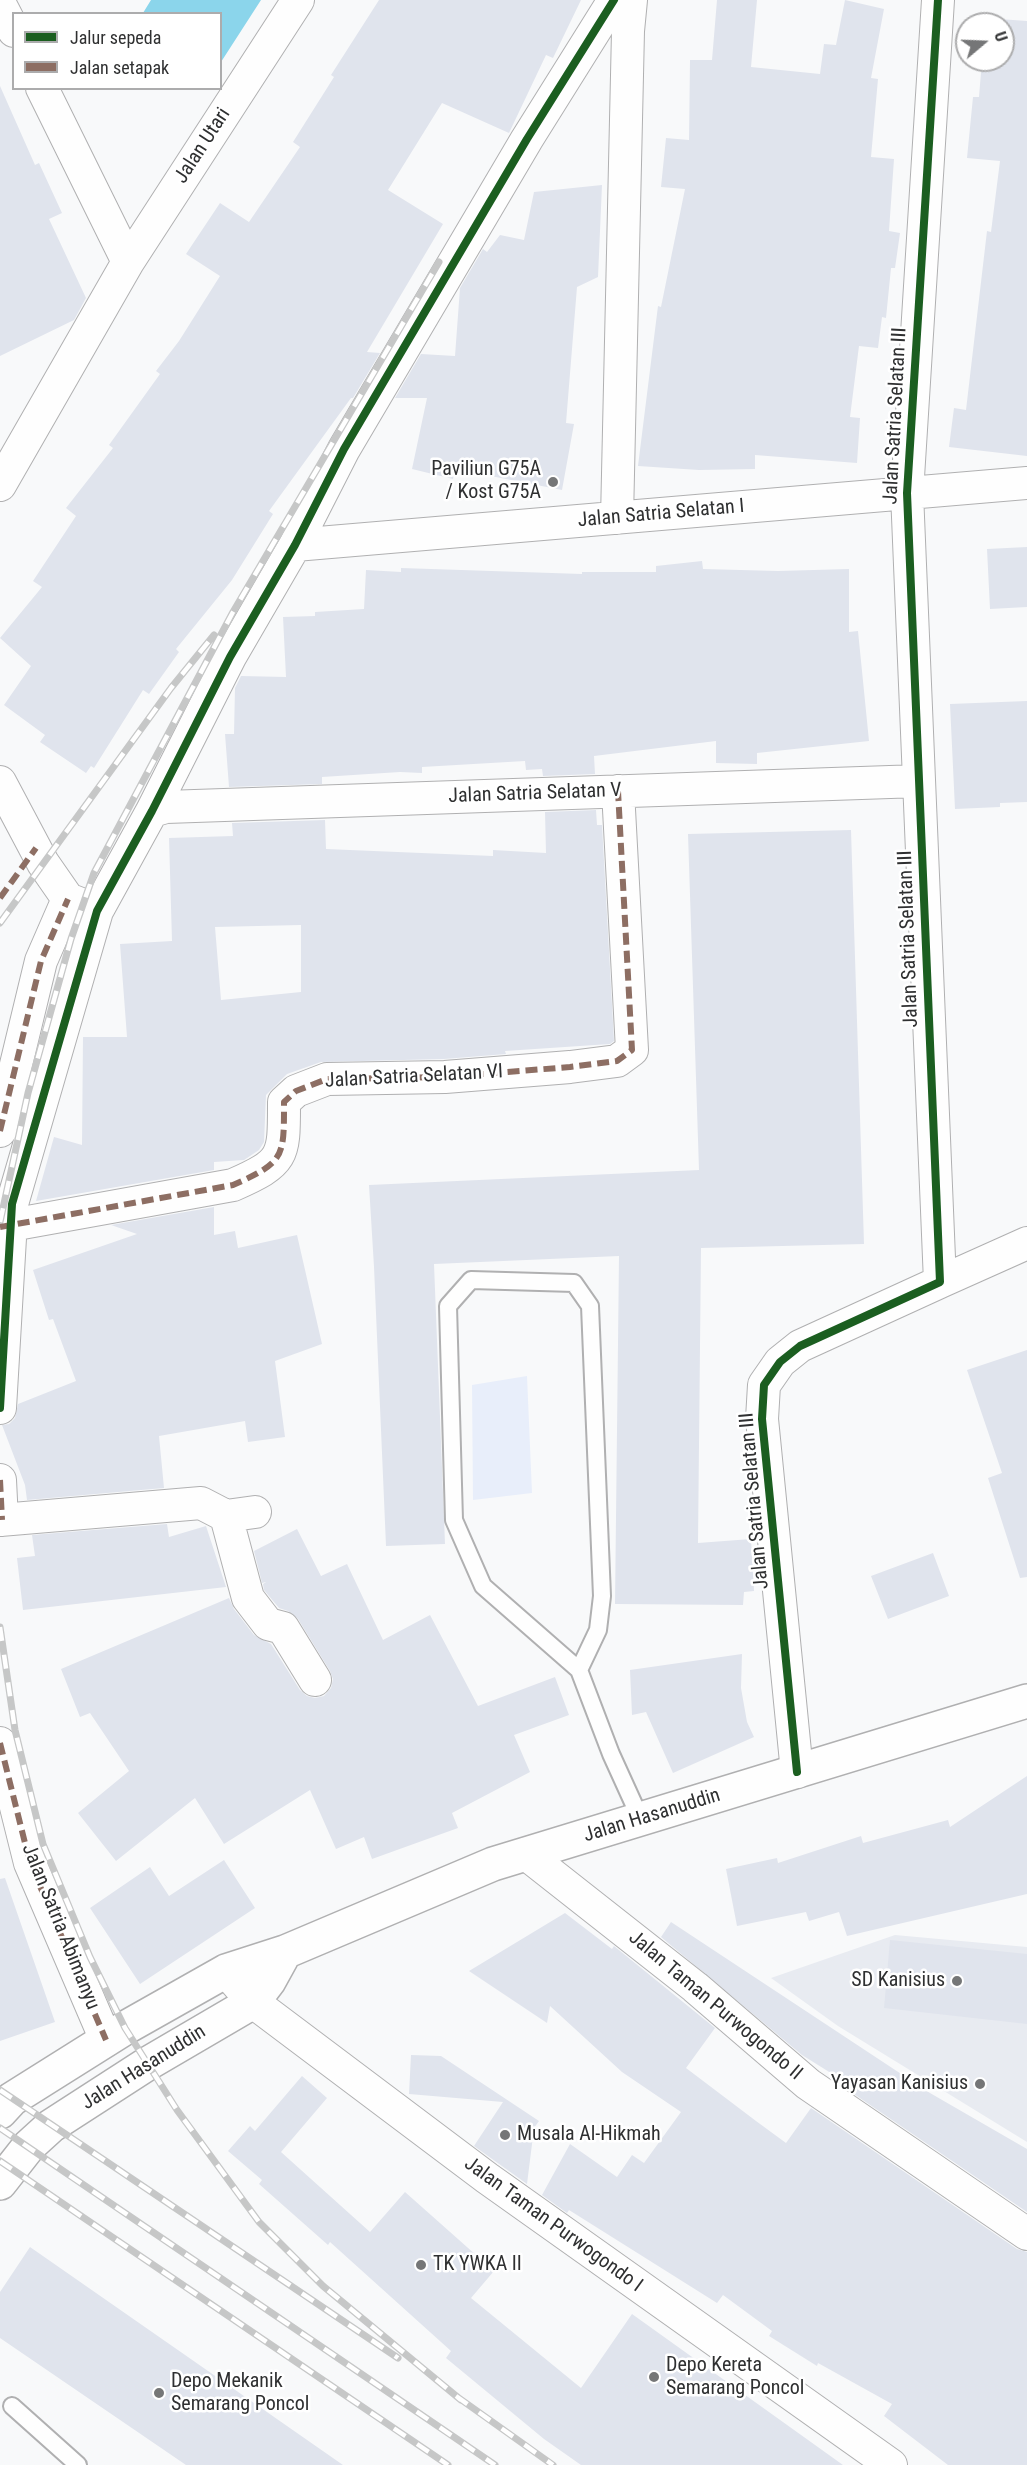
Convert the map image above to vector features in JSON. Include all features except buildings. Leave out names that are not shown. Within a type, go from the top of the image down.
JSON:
[{"type":"street","name":"Jalan Utari","points":[[0,485],[128,262],[298,0]]},
{"type":"street","points":[[0,1408],[5,1226],[98,911],[152,811],[230,657],[295,545],[344,449],[527,139],[614,0]]},
{"type":"street","points":[[617,518],[628,31],[632,0]]},
{"type":"street","name":"Jalan Satria Selatan III","points":[[797,1772],[762,1419],[764,1385],[780,1362],[800,1346],[940,1282],[907,493],[938,0]]},
{"type":"street","points":[[0,4],[12,27]]},
{"type":"street","points":[[43,90],[128,262]]},
{"type":"street","name":"Jalan Satria Selatan I","points":[[295,545],[1027,483]]},
{"type":"street","name":"Jalan Satria Selatan V","points":[[152,811],[166,807],[919,781]]},
{"type":"street","points":[[0,782],[43,863],[68,899],[98,911]]},
{"type":"street","name":"Jalan Satria Selatan VI","points":[[5,1226],[232,1185],[259,1173],[274,1162],[284,1144],[284,1102],[296,1091],[327,1079],[445,1077],[605,1063],[617,1061],[626,1056],[632,1050],[618,791]]},
{"type":"street","points":[[0,1131],[41,961],[68,899]]},
{"type":"street","points":[[940,1282],[1027,1243]]},
{"type":"street","points":[[0,1480],[1,1520],[201,1503],[240,1514],[248,1598],[268,1624],[283,1628],[315,1680]]},
{"type":"street","name":"Jalan Hasanuddin","points":[[0,2112],[12,2099],[106,2040],[226,1971],[285,1952],[493,1864],[1027,1701]]},
{"type":"street","name":"Jalan Satria Abimanyu","points":[[0,1743],[30,1863],[106,2040]]},
{"type":"street","name":"Jalan Taman Purwogondo II","points":[[526,1854],[695,1987],[808,2084],[1027,2234]]},
{"type":"street","name":"Jalan Hasanuddin","points":[[0,2183],[29,2146],[51,2126],[147,2064],[254,2002],[269,1982],[285,1952]]},
{"type":"street","name":"Jalan Taman Purwogondo I","points":[[226,1971],[254,2002],[487,2178],[891,2465]]},
{"type":"lane","points":[[579,1670],[598,1630],[602,1596],[590,1306],[574,1283],[471,1280],[448,1306],[454,1520],[483,1586],[579,1670],[611,1754],[640,1820]]},
{"type":"lane","points":[[12,2406],[78,2465]]},
{"type":"shaded area","points":[[527,1376],[532,1493],[473,1500],[472,1385]]},
{"type":"shaded area","name":"Yayasan Kanisius","points":[[895,1935],[1027,1947],[1027,2142],[838,2026],[771,1978]]},
{"type":"water","points":[[151,0],[261,0],[222,60],[222,12],[144,12]]},
{"type":"railway","points":[[0,1222],[28,1093],[71,939],[94,873],[233,612],[439,262]]},
{"type":"railway","points":[[0,923],[171,688],[214,635]]},
{"type":"railway","points":[[0,1627],[15,1730],[43,1844],[90,1957],[125,2028],[177,2110],[259,2222],[323,2286],[461,2400]]},
{"type":"railway","points":[[0,2090],[398,2358]]},
{"type":"railway","points":[[0,2128],[495,2465]]},
{"type":"railway","points":[[0,2161],[448,2465]]},
{"type":"railway","points":[[456,2396],[553,2465]]},
{"type":"marked path","points":[[0,1227],[233,1185],[263,1170],[278,1156],[282,1146],[284,1102],[296,1091],[327,1079],[445,1077],[617,1061],[632,1050],[618,791]]},
{"type":"marked path","points":[[0,898],[36,848]]},
{"type":"marked path","points":[[0,1131],[41,961],[68,899]]},
{"type":"marked path","points":[[0,1480],[2,1520]]},
{"type":"marked path","points":[[0,1743],[30,1863],[106,2040]]},
{"type":"cycle path","points":[[0,1408],[12,1204],[97,911],[152,811],[230,657],[295,545],[344,449],[527,139],[614,0]]},
{"type":"cycle path","points":[[797,1772],[762,1419],[764,1385],[780,1362],[800,1346],[940,1282],[907,493],[938,0]]},
{"type":"place","name":"Paviliun G75A / Kost G75A","points":[[553,482]]},
{"type":"place","name":"SD Kanisius","points":[[957,1981]]},
{"type":"place","name":"Yayasan Kanisius","points":[[980,2084]]},
{"type":"place","name":"Musala Al-Hikmah","points":[[505,2135]]},
{"type":"place","name":"TK YWKA II","points":[[421,2265]]},
{"type":"place","name":"Depo Kereta Semarang Poncol","points":[[654,2377]]},
{"type":"place","name":"Depo Mekanik Semarang Poncol","points":[[159,2393]]}]
